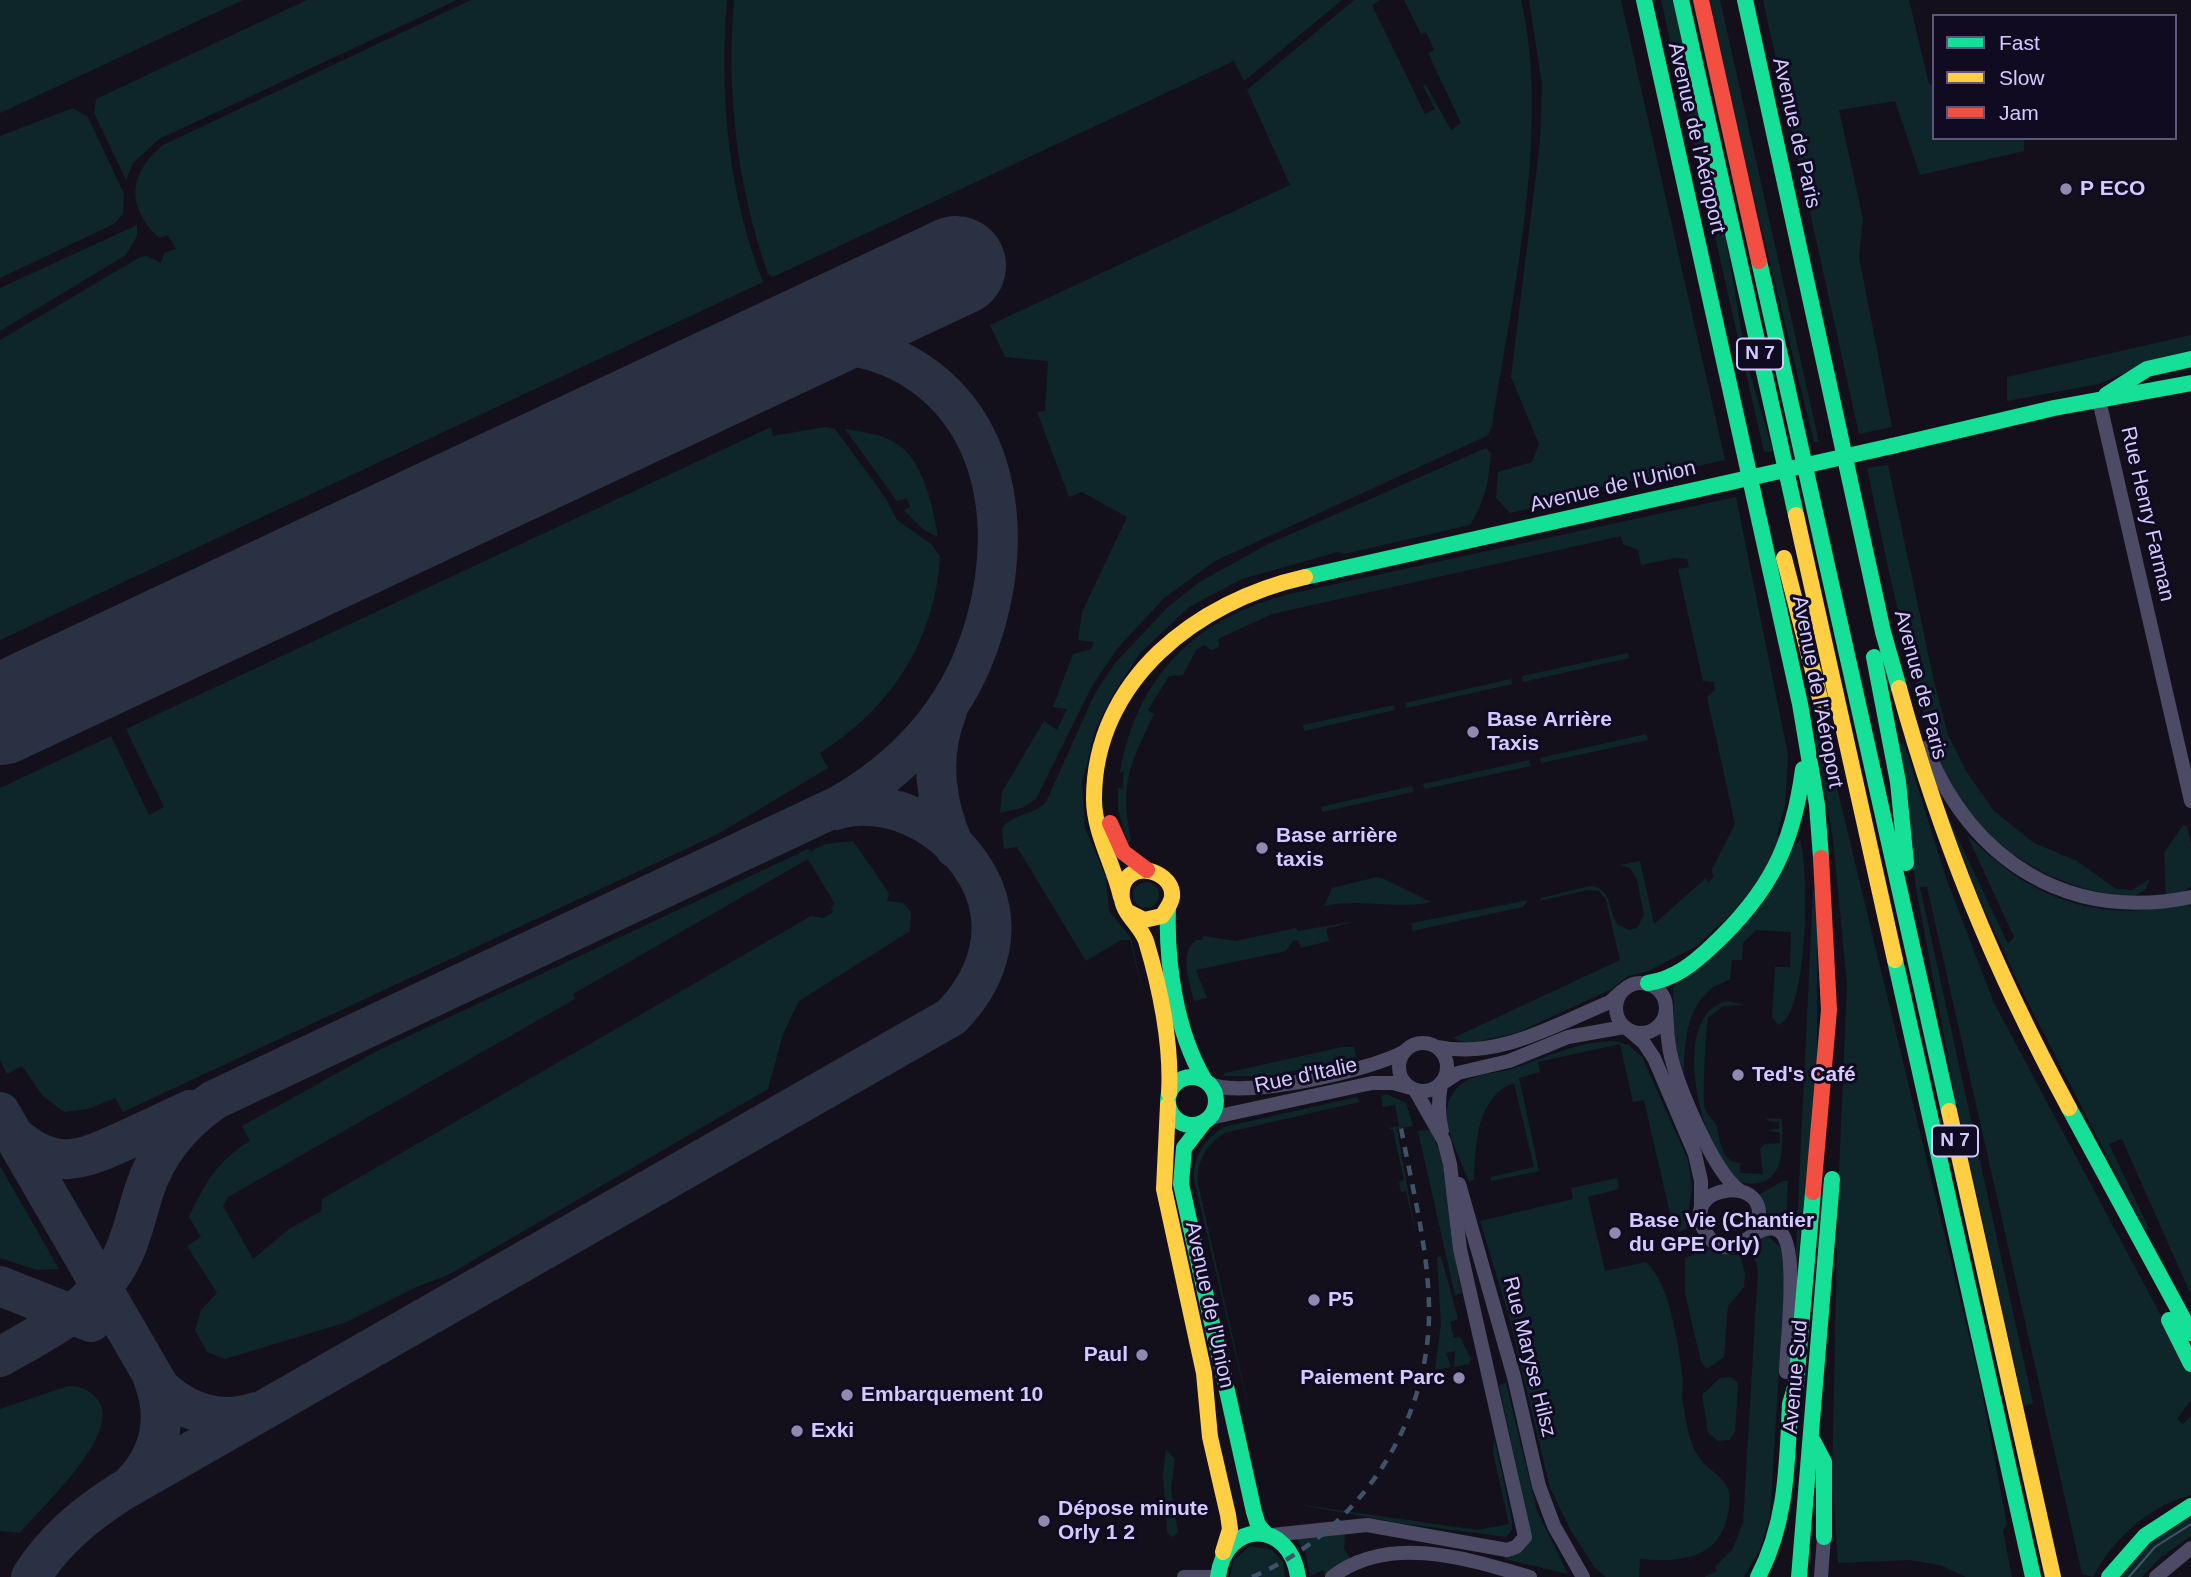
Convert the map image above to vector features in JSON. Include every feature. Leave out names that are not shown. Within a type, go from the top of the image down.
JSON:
[{"type":"main road","name":"Avenue de l'Aéroport","points":[[1644,0],[1806,737],[1819,818],[1827,923],[1829,978],[1826,1060],[1796,1384],[1790,1404],[1783,1511],[1762,1570]]},
{"type":"main road","name":"N 7","points":[[1681,0],[2033,1577]]},
{"type":"main road","name":"N 7","points":[[1701,0],[2053,1577]]},
{"type":"main road","name":"Avenue de Paris","points":[[1745,0],[1883,632],[1908,724],[1945,841],[2020,1017],[2191,1334]]},
{"type":"main road","points":[[1723,352],[1738,370],[1858,844],[1866,869],[1882,899]]},
{"type":"main road","name":"Avenue de l'Union","points":[[2099,400],[2147,369],[2191,359]]},
{"type":"main road","points":[[1827,368],[1822,388],[1823,402],[1898,782],[1909,937]]},
{"type":"main road","name":"Avenue de l'Union","points":[[1217,1577],[1230,1529],[1210,1437],[1204,1373],[1161,1170],[1172,1073],[1169,1045],[1146,942],[1142,930],[1124,905],[1096,818],[1096,773],[1113,719],[1129,691],[1155,657],[1195,620],[1253,589],[2099,400],[2191,383]]},
{"type":"main road","name":"Avenue de l'Union","points":[[1155,657],[1123,720],[1110,761],[1107,790],[1109,817],[1116,841],[1129,859],[1163,876],[1169,883],[1171,901],[1166,939],[1191,1052],[1216,1098],[1207,1120],[1184,1149],[1181,1184],[1254,1512],[1258,1525],[1293,1553],[1298,1577]]},
{"type":"main road","points":[[1648,983],[1666,980],[1701,957],[1738,925],[1771,882],[1798,810],[1806,737]]},
{"type":"main road","points":[[1147,870],[1131,875],[1125,881],[1124,905],[1135,918],[1153,920],[1168,909]]},
{"type":"main road","points":[[1827,923],[1836,937],[1840,953],[1842,1011],[1837,1109]]},
{"type":"main road","points":[[1207,1082],[1185,1077],[1176,1082],[1168,1099],[1173,1117],[1181,1123],[1191,1125],[1207,1120]]},
{"type":"main road","name":"Avenue Sud","points":[[1799,1577],[1834,1157]]},
{"type":"main road","points":[[2139,1239],[2140,1263],[2191,1364]]},
{"type":"main road","points":[[1812,1440],[1821,1451],[1824,1462],[1824,1537]]},
{"type":"main road","points":[[2109,1577],[2136,1543],[2168,1518],[2191,1506]]},
{"type":"main road","points":[[1223,1552],[1239,1537],[1268,1534]]},
{"type":"street","name":"Rue Henry Farman","points":[[2099,400],[2191,801]]},
{"type":"street","points":[[1908,724],[1924,743],[1946,792],[1961,814],[2008,862],[2043,883],[2082,898],[2148,904],[2191,897]]},
{"type":"street","points":[[1739,1190],[1718,1166],[1679,1080],[1670,1053],[1666,1009],[1660,991],[1648,983],[1633,983],[1622,991],[1615,1005],[1616,1013],[1627,1029],[1649,1050],[1695,1154],[1701,1181],[1701,1216],[1707,1235],[1722,1246],[1741,1245],[1761,1228],[1776,1229],[1783,1234],[1789,1249],[1786,1371],[1790,1404]]},
{"type":"street","name":"Rue d'Italie","points":[[1207,1082],[1230,1089],[1267,1088],[1371,1064],[1421,1043],[1477,1051],[1501,1046],[1610,1002],[1622,991]]},
{"type":"street","points":[[1627,1029],[1651,1031],[1662,1022],[1666,1009]]},
{"type":"street","name":"Rue d'Italie","points":[[1207,1120],[1372,1083],[1393,1083],[1429,1091],[1458,1073],[1509,1061],[1568,1037],[1627,1029]]},
{"type":"street","points":[[1438,1047],[1447,1065],[1441,1084]]},
{"type":"street","points":[[1405,1051],[1399,1071],[1413,1089]]},
{"type":"street","name":"Rue Maryse Hilsz","points":[[1268,1534],[1367,1525],[1479,1546],[1516,1548],[1525,1536],[1460,1249],[1452,1175],[1438,1109],[1441,1084]]},
{"type":"street","name":"Rue Maryse Hilsz","points":[[1413,1089],[1444,1141],[1502,1329],[1539,1486],[1554,1526],[1583,1577]]},
{"type":"street","points":[[1701,1216],[1707,1200],[1713,1194],[1730,1188],[1739,1190],[1747,1194],[1757,1207],[1759,1216],[1755,1232]]},
{"type":"street","points":[[1821,1577],[1824,1537]]},
{"type":"street","points":[[2156,1577],[2191,1548]]},
{"type":"street","points":[[1332,1577],[1375,1557],[1405,1551],[1449,1557],[1530,1577]]},
{"type":"street","points":[[1184,1577],[1211,1577]]},
{"type":"green space","points":[[0,0],[243,0],[0,113]]},
{"type":"green space","points":[[307,0],[457,0],[159,139],[133,163],[126,180],[94,113],[96,99]]},
{"type":"green space","points":[[471,0],[727,0],[724,71],[729,143],[741,214],[763,282],[0,640],[0,340],[140,257],[147,256],[161,263],[164,253],[176,249],[168,235],[159,238],[148,226],[136,202],[135,190],[143,167],[163,145]]},
{"type":"green space","points":[[734,0],[1342,0],[1244,81],[1234,61],[773,277],[768,274],[748,207],[736,138],[732,70]]},
{"type":"green space","points":[[1354,0],[1380,0],[1372,5],[1425,114],[1435,109],[1423,86],[1426,85],[1451,130],[1461,123],[1428,53],[1434,50],[1426,32],[1421,34],[1404,0],[1521,0],[1529,50],[1532,102],[1530,157],[1518,268],[1492,426],[1488,435],[1480,439],[1215,561],[1164,598],[1117,649],[1092,686],[1036,799],[1022,808],[1000,813],[1002,792],[1044,721],[1057,730],[1067,709],[1053,707],[1073,654],[1091,649],[1094,642],[1078,640],[1082,612],[1127,517],[1082,492],[1069,497],[1037,412],[1045,411],[1048,361],[1005,357],[990,325],[1290,185],[1247,90]]},
{"type":"green space","points":[[1529,0],[1621,0],[1725,460],[1585,491],[1580,497],[1510,513],[1496,498],[1498,472],[1532,462],[1539,444],[1511,377],[1540,142],[1542,84]]},
{"type":"green space","points":[[1661,0],[1673,0],[1722,216],[1747,364],[1773,451],[1764,452]]},
{"type":"green space","points":[[1710,0],[1720,0],[1819,442],[1814,442],[1740,140]]},
{"type":"green space","points":[[1763,0],[1909,0],[1929,84],[1932,85],[1932,140],[2024,140],[2024,151],[1920,175],[1895,101],[1839,110],[1863,219],[1859,257],[1892,427],[1859,434]]},
{"type":"green space","points":[[73,108],[88,117],[124,194],[123,214],[114,224],[0,278],[0,136]]},
{"type":"green space","points":[[137,225],[137,236],[126,255],[0,331],[0,288]]},
{"type":"green space","points":[[2191,335],[2191,350],[2157,359],[2099,384],[2007,401],[2007,377]]},
{"type":"green space","points":[[771,427],[773,436],[825,427],[835,429],[885,497],[897,520],[931,544],[940,556],[936,587],[919,644],[888,693],[868,715],[820,753],[828,768],[718,834],[123,1112],[115,1098],[88,1109],[64,1112],[43,1096],[22,1066],[7,1074],[0,1060],[0,788],[111,736],[149,815],[164,807],[126,729]]},
{"type":"green space","points":[[845,429],[887,438],[903,448],[912,458],[925,483],[938,537],[924,530],[904,510],[910,507],[907,498],[897,501]]},
{"type":"green space","points":[[1486,448],[1491,453],[1487,481],[1483,499],[1470,525],[1344,554],[1338,552],[1242,579],[1189,607],[1140,653],[1112,696],[1095,731],[1082,783],[1085,828],[1106,877],[1109,911],[1131,938],[1144,997],[1130,940],[1121,940],[1086,961],[1017,847],[1004,849],[1002,828],[1046,802],[1095,693],[1116,662],[1167,608],[1198,583],[1266,545]]},
{"type":"green space","points":[[1888,465],[1934,681],[1948,735],[1966,771],[1994,811],[2034,843],[2077,861],[2116,889],[2132,890],[2150,879],[2145,890],[2133,897],[2109,894],[2086,889],[2042,872],[2002,846],[1968,813],[1959,800],[1944,772],[1923,711],[1873,497],[1867,468]]},
{"type":"green space","points":[[1736,497],[1788,755],[1785,806],[1777,834],[1781,840],[1753,893],[1697,946],[1646,972],[1628,976],[1610,990],[1516,1033],[1466,1044],[1453,1038],[1620,960],[1606,900],[1599,891],[1587,890],[1539,901],[1541,898],[1590,886],[1597,888],[1606,895],[1618,925],[1629,930],[1637,928],[1644,915],[1637,879],[1630,868],[1620,865],[1640,861],[1654,924],[1706,878],[1708,883],[1713,877],[1712,869],[1735,824],[1707,697],[1715,690],[1714,682],[1703,681],[1678,569],[1689,567],[1687,559],[1676,558],[1641,565],[1638,550],[1623,544],[1621,536],[1272,614],[1218,639],[1219,647],[1211,650],[1204,645],[1196,650],[1183,675],[1169,676],[1148,710],[1154,714],[1129,775],[1126,803],[1131,840],[1128,843],[1118,810],[1118,788],[1122,789],[1124,771],[1120,773],[1128,738],[1141,706],[1157,679],[1177,654],[1201,634],[1229,617],[1260,603],[1294,593]]},
{"type":"green space","points":[[1628,653],[1629,658],[1523,682],[1522,676]]},
{"type":"green space","points":[[1511,679],[1512,684],[1406,708],[1405,703]]},
{"type":"green space","points":[[1394,705],[1395,710],[1304,731],[1303,725]]},
{"type":"green space","points":[[1646,734],[1648,740],[1541,763],[1540,758]]},
{"type":"green space","points":[[1824,734],[1979,1377],[2007,1524],[2003,1531],[2012,1577],[1966,1577],[1940,1565],[1909,1560],[1838,1563],[1832,1482],[1838,1195],[1847,984],[1833,839],[1815,735]]},
{"type":"green space","points":[[1904,743],[1946,878],[1994,1003],[2191,1372],[2191,1400],[2177,1419],[2183,1424],[2191,1416],[2191,1495],[2161,1507],[2134,1526],[2111,1550],[2093,1577],[2082,1574],[1927,887],[1920,887],[2033,1403],[2024,1406],[1958,1110],[1916,888],[1898,745]]},
{"type":"green space","points":[[1529,760],[1531,766],[1425,789],[1423,784]]},
{"type":"green space","points":[[1412,786],[1413,792],[1322,812],[1321,807]]},
{"type":"green space","points":[[1945,811],[2008,944],[2014,937],[1967,835],[2023,880],[2063,900],[2108,910],[2133,911],[2177,905],[2191,906],[2191,1295],[2122,1139],[2109,1144],[2149,1229],[2145,1230],[2025,997],[1978,896]]},
{"type":"green space","points":[[2183,825],[2187,826],[2191,844],[2191,886],[2183,892],[2166,896],[2164,853]]},
{"type":"green space","points":[[1800,840],[1805,879],[1804,939],[1796,996],[1788,1016],[1778,1025],[1772,1017],[1775,967],[1790,967],[1791,932],[1756,930],[1743,943],[1742,960],[1732,960],[1730,979],[1703,996],[1692,1016],[1686,1039],[1684,1074],[1675,1049],[1673,987]]},
{"type":"green space","points":[[853,841],[889,893],[887,901],[903,903],[911,912],[910,931],[799,1001],[783,1034],[768,1089],[448,1275],[416,1287],[344,1323],[225,1359],[207,1352],[195,1330],[201,1310],[217,1293],[187,1246],[201,1237],[189,1217],[213,1174],[229,1156],[250,1141],[242,1126],[377,1051],[808,849],[811,851],[826,844]],"holes":[[[808,859],[835,904],[831,907],[833,912],[824,918],[811,916],[322,1199],[321,1211],[289,1229],[253,1259],[223,1206],[228,1197],[575,999],[573,994]]]},
{"type":"green space","points":[[1377,877],[1431,902],[1324,906],[1332,888]]},
{"type":"green space","points":[[1146,882],[1155,886],[1159,895],[1155,904],[1146,908],[1137,904],[1133,895],[1137,886]]},
{"type":"green space","points":[[1813,891],[1817,891],[1817,1062],[1793,1311]]},
{"type":"green space","points":[[1528,900],[1523,907],[1412,931],[1412,923]]},
{"type":"green space","points":[[1356,921],[1326,929],[1329,941],[1301,948],[1298,940],[1293,941],[1286,951],[1196,970],[1207,998],[1194,1001],[1186,961],[1191,946],[1196,940],[1202,940],[1203,936],[1236,941],[1296,928],[1298,931]]},
{"type":"green space","points":[[1728,1001],[1744,1005],[1723,1006],[1708,1018],[1704,1103],[1706,1112],[1717,1127],[1723,1150],[1731,1161],[1740,1163],[1740,1173],[1763,1174],[1760,1149],[1765,1144],[1780,1143],[1780,1133],[1768,1130],[1779,1129],[1779,1122],[1768,1121],[1767,1118],[1782,1119],[1782,1147],[1778,1166],[1774,1174],[1755,1184],[1733,1177],[1721,1161],[1701,1111],[1696,1082],[1694,1054],[1699,1029],[1709,1011]]},
{"type":"green space","points":[[1615,1041],[1628,1045],[1642,1057],[1688,1160],[1692,1187],[1686,1229],[1679,1232],[1673,1227],[1644,1100],[1633,1102],[1620,1044],[1538,1062],[1540,1072],[1519,1078],[1539,1171],[1491,1181],[1491,1177],[1534,1167],[1514,1083],[1502,1089],[1492,1099],[1480,1123],[1474,1179],[1469,1182],[1448,1123],[1449,1101],[1459,1086],[1475,1077],[1511,1069],[1574,1047]]},
{"type":"green space","points":[[1342,1047],[1354,1047],[1356,1057],[1269,1076],[1223,1076],[1225,1073]]},
{"type":"green space","points":[[1387,1094],[1406,1103],[1413,1126],[1397,1129],[1416,1235],[1406,1191],[1401,1192],[1399,1182],[1404,1180],[1393,1130],[1388,1128],[1399,1126],[1395,1105],[1383,1107],[1381,1096]]},
{"type":"green space","points":[[1357,1097],[1359,1102],[1224,1133],[1207,1149],[1201,1161],[1198,1184],[1252,1423],[1194,1180],[1195,1164],[1201,1149],[1224,1127]]},
{"type":"green space","points":[[1430,1130],[1439,1149],[1448,1190],[1462,1293],[1455,1295],[1418,1131]]},
{"type":"green space","points":[[0,1166],[59,1269],[37,1270],[0,1258]]},
{"type":"green space","points":[[1617,1178],[1619,1189],[1588,1197],[1605,1271],[1646,1262],[1661,1284],[1675,1329],[1683,1376],[1682,1400],[1690,1438],[1701,1460],[1724,1482],[1730,1498],[1722,1532],[1705,1551],[1681,1559],[1640,1559],[1639,1577],[1606,1577],[1595,1568],[1571,1531],[1550,1488],[1510,1320],[1480,1221],[1573,1199],[1571,1188]]},
{"type":"green space","points":[[1783,1181],[1788,1181],[1786,1225],[1768,1215],[1760,1194]]},
{"type":"green space","points":[[1768,1236],[1780,1247],[1785,1272],[1770,1517],[1760,1550],[1744,1577],[1704,1577],[1717,1571],[1715,1567],[1732,1550],[1743,1523],[1758,1270],[1752,1250],[1763,1237]]},
{"type":"green space","points":[[1709,1249],[1723,1255],[1740,1255],[1745,1273],[1744,1287],[1728,1306],[1724,1357],[1707,1369],[1701,1362],[1685,1293],[1685,1258]]},
{"type":"green space","points":[[1441,1256],[1458,1319],[1450,1322],[1454,1338],[1460,1337],[1471,1359],[1469,1364],[1454,1367],[1455,1351],[1446,1353],[1451,1367],[1435,1370],[1441,1324],[1437,1257]]},
{"type":"green space","points":[[1731,1377],[1738,1383],[1735,1432],[1729,1440],[1718,1441],[1708,1432],[1702,1395],[1720,1378]]},
{"type":"green space","points":[[1506,1383],[1537,1511],[1568,1574],[1505,1559],[1505,1553],[1531,1534],[1499,1385]]},
{"type":"green space","points":[[68,1386],[84,1389],[97,1399],[103,1413],[100,1430],[76,1469],[20,1533],[0,1531],[0,1409]]},
{"type":"green space","points":[[1494,1437],[1512,1521],[1512,1530],[1506,1537],[1399,1523],[1296,1504],[1477,1530],[1509,1524],[1493,1453]]},
{"type":"green space","points":[[1166,1450],[1175,1459],[1171,1489],[1178,1533],[1172,1537],[1167,1532],[1163,1473]]},
{"type":"green space","points":[[2191,1513],[2191,1536],[2161,1557],[2142,1577],[2117,1577],[2143,1545]]},
{"type":"green space","points":[[1345,1530],[1344,1549],[1351,1559],[1325,1574],[1323,1570],[1310,1576],[1305,1551],[1295,1536]]},
{"type":"green space","points":[[1250,1546],[1272,1550],[1283,1562],[1285,1577],[1230,1577],[1233,1561]]},
{"type":"taxiway","points":[[0,1357],[77,1310],[103,1285],[124,1252],[155,1164],[181,1129],[214,1100],[840,805],[881,778],[933,727],[971,664],[995,581],[998,537],[994,495],[983,454],[964,418],[936,386],[886,355],[860,347],[818,344],[791,348],[746,365]]},
{"type":"taxiway","points":[[947,711],[941,728],[936,763],[939,798],[955,848]]},
{"type":"taxiway","points":[[31,1577],[50,1551],[72,1529],[122,1491],[951,1017],[970,994],[988,954],[991,940],[990,910],[983,886],[970,864],[953,844],[910,815],[885,808],[860,806],[835,810]]},
{"type":"taxiway","points":[[12,1134],[41,1154],[68,1159],[110,1147],[190,1110]]},
{"type":"taxiway","points":[[0,1112],[160,1388],[181,1404],[205,1414],[230,1417],[256,1412]]},
{"type":"taxiway","points":[[0,1286],[91,1322]]},
{"type":"taxiway","points":[[132,1484],[150,1460],[159,1434],[160,1407],[153,1378]]},
{"type":"runway","points":[[0,715],[956,266]]},
{"type":"tram line","points":[[2129,1577],[2155,1547],[2191,1524]]},
{"type":"railway","points":[[1252,1577],[1290,1557],[1325,1532],[1355,1503],[1381,1469],[1402,1432],[1417,1392],[1426,1350],[1428,1285],[1419,1217],[1401,1128]]},
{"type":"traffic: fast","points":[[1644,0],[1800,704],[1817,805],[1821,858]]},
{"type":"traffic: fast","points":[[1681,0],[1796,515]]},
{"type":"traffic: fast","points":[[1745,0],[1883,632],[1899,688]]},
{"type":"traffic: fast","points":[[1759,261],[1949,1111]]},
{"type":"traffic: fast","points":[[2106,395],[2147,369],[2191,359]]},
{"type":"traffic: fast","points":[[1892,446],[2054,408],[2191,383]]},
{"type":"traffic: fast","points":[[1677,494],[1892,446]]},
{"type":"traffic: fast","points":[[1305,577],[1677,494]]},
{"type":"traffic: fast","points":[[1874,657],[1898,782],[1906,863]]},
{"type":"traffic: fast","points":[[1648,983],[1675,974],[1698,959],[1749,907],[1785,845],[1799,797],[1803,769]]},
{"type":"traffic: fast","points":[[1168,909],[1169,952],[1175,997],[1186,1040],[1204,1079]]},
{"type":"traffic: fast","points":[[1895,960],[2033,1577]]},
{"type":"traffic: fast","points":[[1192,1077],[1201,1078],[1209,1084],[1215,1092],[1216,1101],[1215,1110],[1209,1118],[1201,1124],[1192,1125],[1183,1124],[1175,1118],[1169,1110],[1168,1101],[1169,1092],[1175,1084],[1183,1078],[1192,1077]]},
{"type":"traffic: fast","points":[[2069,1108],[2191,1333]]},
{"type":"traffic: fast","points":[[1204,1122],[1184,1148],[1181,1184],[1254,1512],[1258,1525],[1265,1533]]},
{"type":"traffic: fast","points":[[1799,1577],[1832,1179]]},
{"type":"traffic: fast","points":[[1790,1404],[1796,1384],[1813,1192]]},
{"type":"traffic: fast","points":[[2169,1320],[2191,1364]]},
{"type":"traffic: fast","points":[[1758,1577],[1768,1556],[1780,1514],[1790,1404]]},
{"type":"traffic: fast","points":[[1813,1441],[1824,1462],[1824,1537]]},
{"type":"traffic: fast","points":[[2109,1577],[2145,1536],[2191,1506]]},
{"type":"traffic: fast","points":[[1218,1577],[1223,1558],[1232,1544],[1244,1536],[1258,1534],[1271,1536],[1283,1544],[1293,1558],[1298,1577]]},
{"type":"traffic: slow","points":[[1796,515],[1895,960]]},
{"type":"traffic: slow","points":[[1784,558],[1822,706]]},
{"type":"traffic: slow","points":[[1121,897],[1097,824],[1094,799],[1099,756],[1112,717],[1132,683],[1159,652],[1191,626],[1226,605],[1305,577]]},
{"type":"traffic: slow","points":[[1899,688],[1933,799],[1972,903],[2017,1005],[2069,1108]]},
{"type":"traffic: slow","points":[[1128,912],[1144,920],[1162,916],[1172,897],[1169,883],[1151,871],[1136,872],[1125,880],[1122,893],[1123,905],[1146,941],[1156,977],[1167,1036],[1169,1093]]},
{"type":"traffic: slow","points":[[1168,1105],[1164,1189],[1204,1373],[1210,1437],[1228,1515],[1230,1529],[1223,1552]]},
{"type":"traffic: slow","points":[[1949,1111],[2053,1577]]},
{"type":"traffic: jam","points":[[1701,0],[1759,261]]},
{"type":"traffic: jam","points":[[1110,823],[1123,852],[1147,870]]},
{"type":"traffic: jam","points":[[1813,1192],[1829,1010],[1821,858]]},
{"type":"place","name":"P ECO","points":[[2066,189]]},
{"type":"place","name":"Base Arrière Taxis","points":[[1473,732]]},
{"type":"place","name":"Base arrière taxis","points":[[1262,848]]},
{"type":"place","name":"Ted's Café","points":[[1738,1075]]},
{"type":"place","name":"Base Vie (Chantier du GPE Orly)","points":[[1615,1233]]},
{"type":"place","name":"P5","points":[[1314,1300]]},
{"type":"place","name":"Paul","points":[[1142,1355]]},
{"type":"place","name":"Paiement Parc","points":[[1459,1378]]},
{"type":"place","name":"Embarquement 10","points":[[847,1395]]},
{"type":"place","name":"Exki","points":[[797,1431]]},
{"type":"place","name":"Dépose minute Orly 1 2","points":[[1044,1521]]}]
